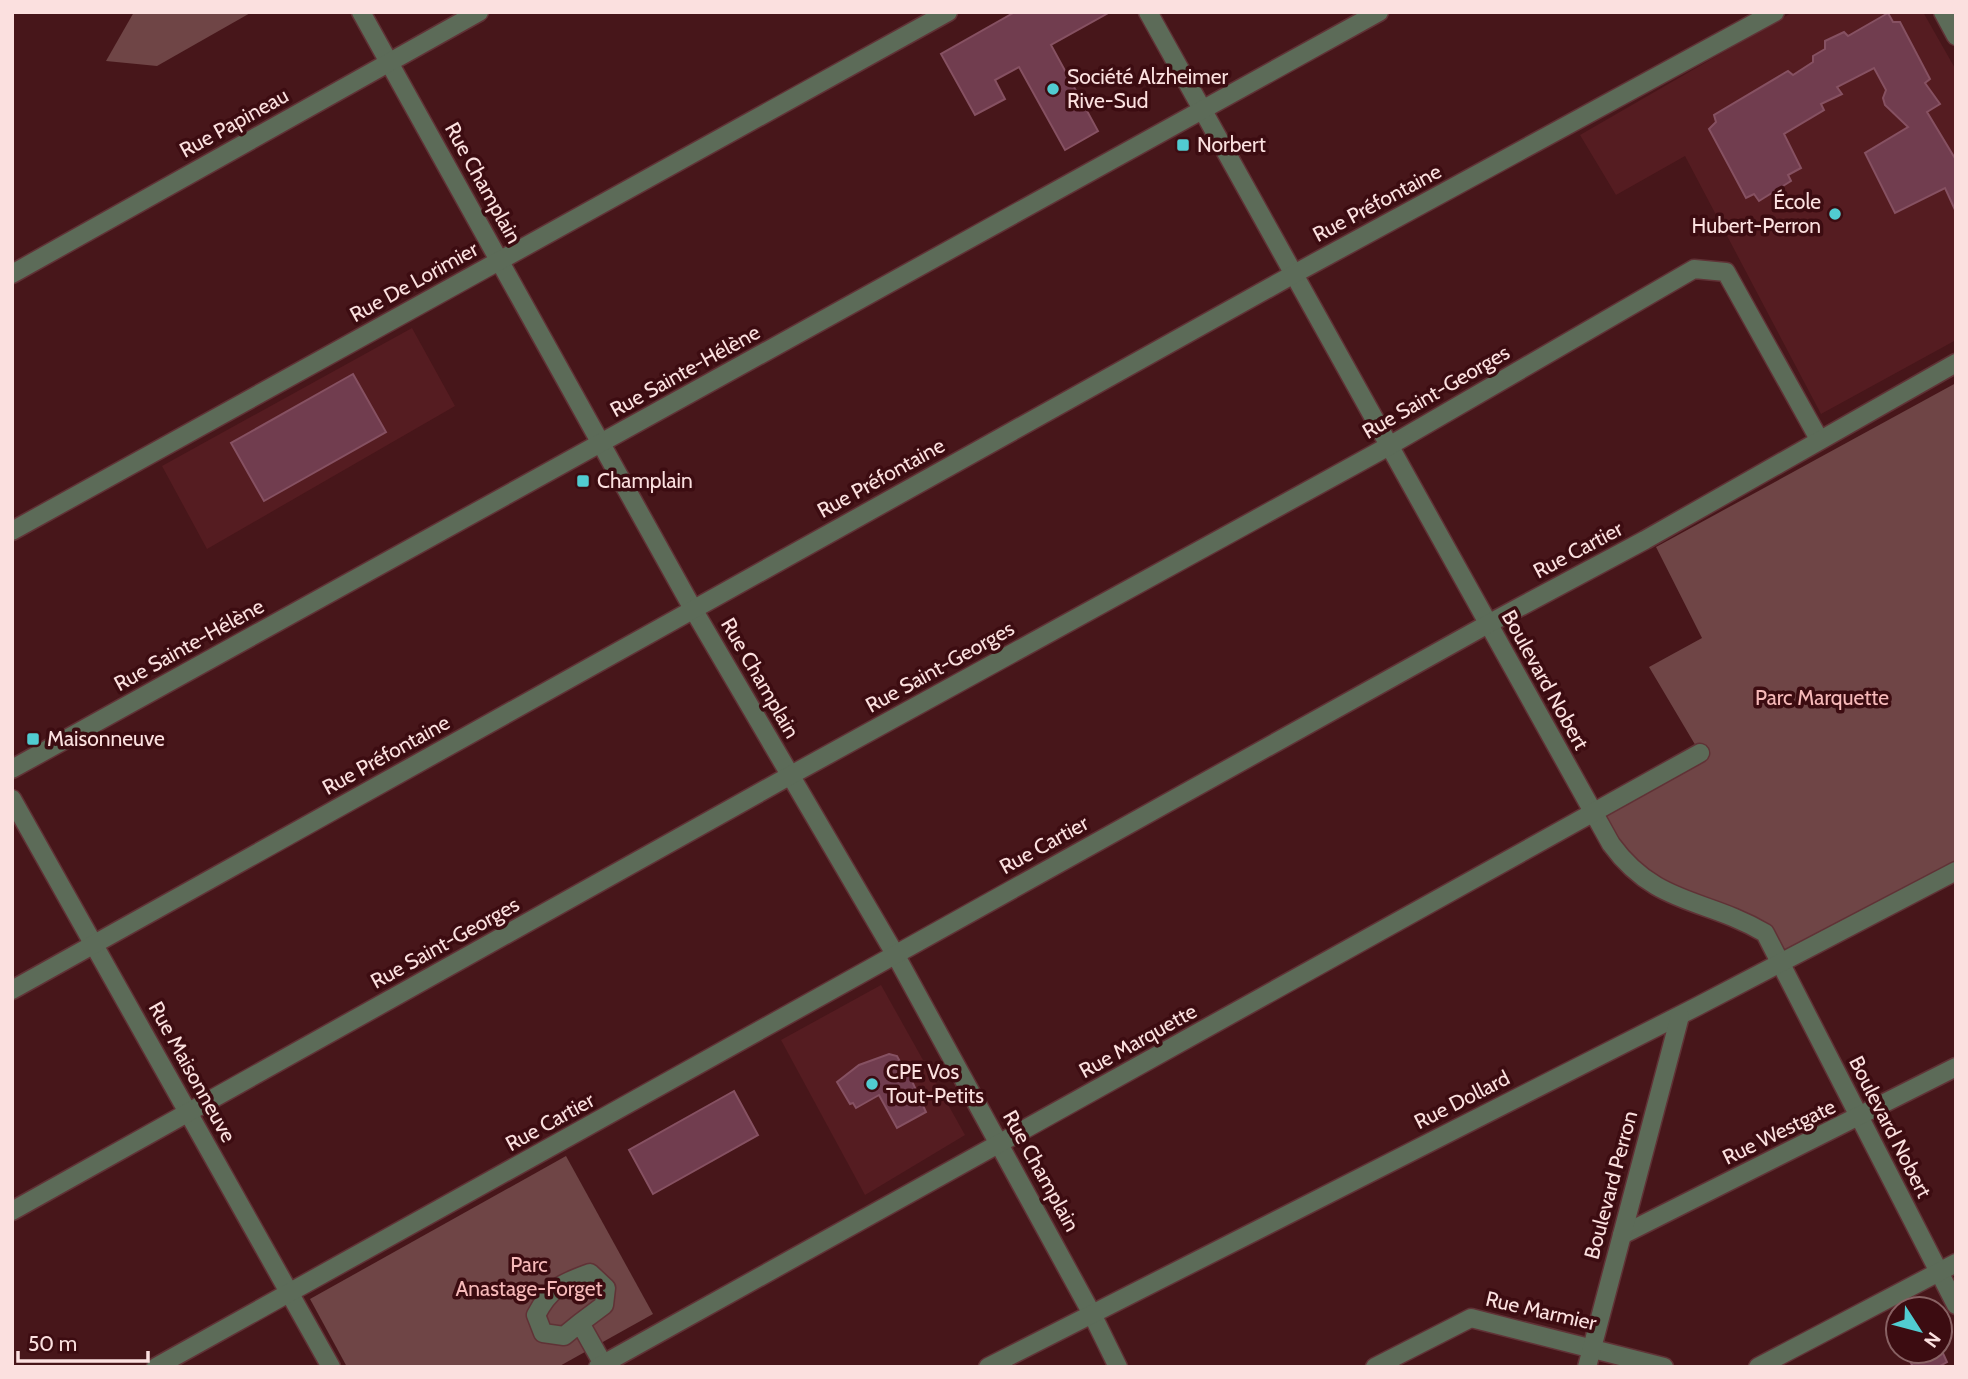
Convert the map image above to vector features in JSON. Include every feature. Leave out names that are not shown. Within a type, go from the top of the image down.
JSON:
[{"type":"street","name":"Rue Champlain","points":[[362,12],[693,609],[895,954],[1093,1314],[1118,1367]]},
{"type":"street","name":"Rue Papineau","points":[[12,274],[479,12]]},
{"type":"street","name":"Rue De Lorimier","points":[[12,531],[948,12]]},
{"type":"street","name":"Boulevard Nobert","points":[[1148,12],[1611,844],[1636,874],[1662,891],[1744,920],[1765,933],[1956,1305]]},
{"type":"street","name":"Rue Sainte-Hélène","points":[[12,769],[1379,12]]},
{"type":"street","name":"Rue Préfontaine","points":[[12,990],[1294,274],[1775,12]]},
{"type":"street","points":[[1943,12],[1956,36]]},
{"type":"street","name":"Rue Saint-Georges","points":[[12,1211],[790,775],[1389,446],[1694,269],[1726,272],[1819,439]]},
{"type":"street","name":"Rue Cartier","points":[[156,1367],[1488,624],[1645,540],[1956,363]]},
{"type":"street","name":"Rue Marquette","points":[[600,1365],[1700,753]]},
{"type":"street","name":"Rue Maisonneuve","points":[[12,799],[331,1367]]},
{"type":"street","name":"Rue Dollard","points":[[988,1367],[1680,1016],[1956,871]]},
{"type":"street","name":"Boulevard Perron","points":[[1587,1367],[1680,1016]]},
{"type":"street","name":"Rue Westgate","points":[[1622,1235],[1956,1067]]},
{"type":"street","points":[[1758,1367],[1956,1263]]},
{"type":"street","name":"Rue Marmier","points":[[1375,1367],[1471,1318],[1592,1346],[1664,1367]]},
{"type":"street","points":[[580,1323],[600,1365]]},
{"type":"shaded area","name":"École Hubert-Perron","points":[[1793,12],[1923,12],[1956,70],[1956,340],[1821,414],[1685,156],[1616,195],[1580,135]]},
{"type":"shaded area","points":[[412,328],[455,406],[207,549],[162,466]]},
{"type":"shaded area","name":"CPE Vos Tout-Petits","points":[[881,985],[965,1135],[865,1195],[781,1040]]},
{"type":"green space","points":[[134,12],[252,12],[157,66],[106,61]]},
{"type":"green space","name":"Parc Marquette","points":[[1956,383],[1956,863],[1780,963],[1761,924],[1739,909],[1665,886],[1611,844],[1592,811],[1700,753],[1649,667],[1702,638],[1656,547]]},
{"type":"green space","name":"Parc Anastage-Forget","points":[[566,1156],[653,1314],[558,1367],[347,1367],[310,1299]]},
{"type":"building","name":"Société Alzheimer Rive-Sud","points":[[1015,12],[1110,12],[1051,45],[1098,131],[1065,150],[1019,67],[995,80],[1005,99],[975,115],[941,54]]},
{"type":"building","name":"École Hubert-Perron","points":[[1888,13],[1893,22],[1900,22],[1930,79],[1925,83],[1940,104],[1927,112],[1956,160],[1956,212],[1945,188],[1895,213],[1865,153],[1908,127],[1885,105],[1883,98],[1886,90],[1874,68],[1837,87],[1842,94],[1821,104],[1824,110],[1784,134],[1801,168],[1788,175],[1791,181],[1759,201],[1754,194],[1746,198],[1709,129],[1716,122],[1714,115],[1788,71],[1793,75],[1813,62],[1813,56],[1825,49],[1825,41],[1844,32],[1848,36]]},
{"type":"building","points":[[353,374],[386,432],[264,501],[231,443]]},
{"type":"building","points":[[889,1054],[897,1056],[905,1071],[907,1070],[926,1112],[897,1128],[879,1095],[856,1108],[853,1103],[850,1104],[837,1082],[859,1065]]},
{"type":"building","points":[[734,1091],[758,1135],[653,1194],[629,1150]]},
{"type":"building","points":[[1912,1365],[1942,1365],[1938,1367]]},
{"type":"place","name":"Société Alzheimer Rive-Sud","points":[[1053,89]]},
{"type":"place","name":"Norbert","points":[[1183,145]]},
{"type":"place","name":"École Hubert-Perron","points":[[1835,214]]},
{"type":"place","name":"Champlain","points":[[583,481]]},
{"type":"place","name":"Maisonneuve","points":[[33,739]]},
{"type":"place","name":"CPE Vos Tout-Petits","points":[[872,1084]]}]
